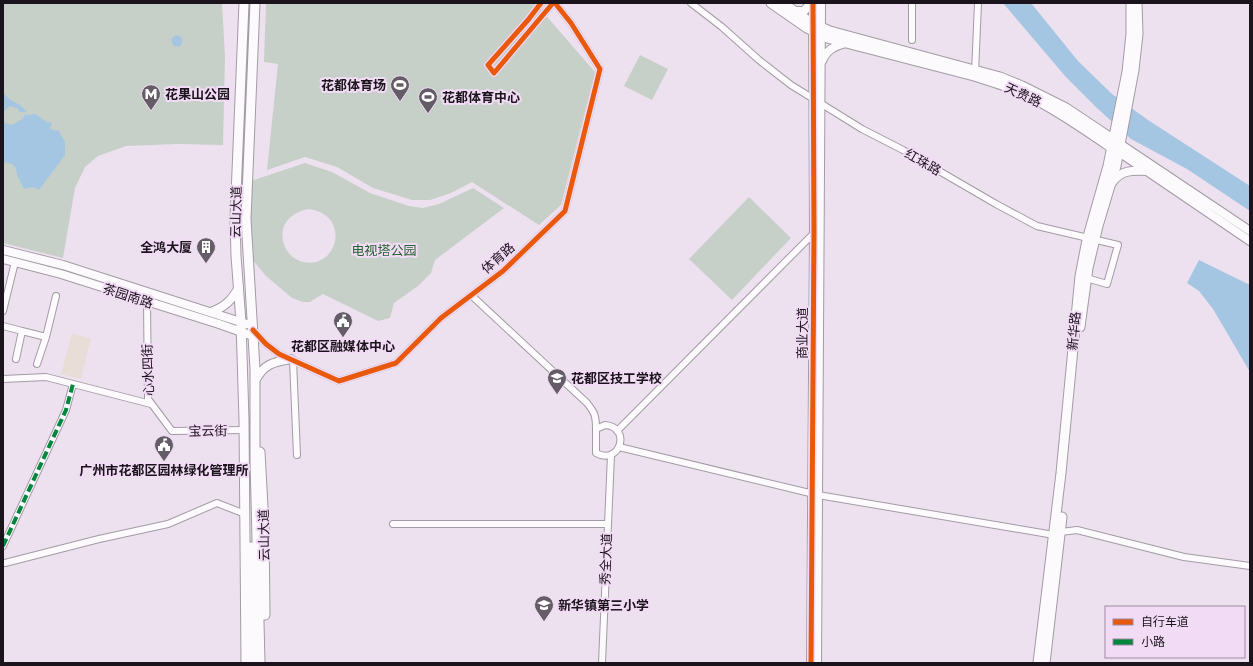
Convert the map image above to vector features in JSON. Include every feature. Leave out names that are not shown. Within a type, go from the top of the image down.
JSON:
[{"type":"main road","name":"云山大道","points":[[244,3],[235,219],[241,322],[240,331],[244,420],[256,613]]},
{"type":"main road","name":"云山大道","points":[[254,3],[246,219],[255,381],[256,613]]},
{"type":"main road","name":"天贵路","points":[[771,3],[817,29],[846,43],[1008,80],[1044,96],[1066,108],[1117,141]]},
{"type":"main road","name":"天贵路","points":[[783,3],[817,29],[975,73]]},
{"type":"main road","name":"新华路","points":[[1125,96],[1131,34],[1131,3]]},
{"type":"main road","name":"新华路","points":[[1091,239],[1111,184],[1125,96],[1137,46],[1137,3]]},
{"type":"main road","name":"新华路","points":[[1044,663],[1058,534],[1061,473],[1083,277],[1105,177],[1117,141]]},
{"type":"main road","name":"云山大道","points":[[255,407],[261,465],[264,525],[265,663]]},
{"type":"main road","name":"云山大道","points":[[244,420],[246,663]]},
{"type":"main road","name":"新华路","points":[[1038,663],[1058,534]]},
{"type":"main road","points":[[253,663],[256,613]]},
{"type":"main road","points":[[256,613],[260,663]]},
{"type":"street","name":"体育路","points":[[253,331],[279,354],[339,381],[396,363],[441,318],[503,271],[565,211],[600,69],[572,23],[554,3],[494,73],[488,65],[541,3]]},
{"type":"street","name":"红珠路","points":[[691,3],[791,85],[862,129],[903,150],[1037,226],[1118,244],[1107,284],[1083,277]]},
{"type":"street","points":[[794,11],[804,11],[812,3]]},
{"type":"street","name":"商业大道","points":[[811,663],[815,494],[817,230],[821,104],[821,68],[817,29],[812,3]]},
{"type":"street","name":"商业大道","points":[[817,230],[813,99],[817,29],[821,3]]},
{"type":"street","points":[[912,3],[912,40]]},
{"type":"street","points":[[975,73],[978,3]]},
{"type":"street","points":[[821,68],[824,58],[829,50],[846,43]]},
{"type":"street","name":"天贵路","points":[[1117,141],[1147,171],[1250,241]]},
{"type":"street","name":"天贵路","points":[[1117,141],[1250,231]]},
{"type":"street","points":[[1111,184],[1118,175],[1131,171],[1147,171]]},
{"type":"street","points":[[617,431],[817,230]]},
{"type":"street","name":"茶园南路","points":[[3,250],[63,265],[241,322],[253,331]]},
{"type":"street","name":"茶园南路","points":[[3,259],[60,274],[240,331],[253,331]]},
{"type":"street","points":[[3,310],[15,262]]},
{"type":"street","points":[[210,312],[220,309],[227,304],[239,288]]},
{"type":"street","points":[[471,295],[587,403],[594,412],[596,419],[596,429],[596,453],[604,456],[611,455],[619,447],[620,438],[617,431],[613,427],[608,426],[601,426],[596,429]]},
{"type":"street","points":[[37,364],[46,337],[56,296]]},
{"type":"street","name":"心水四街","points":[[147,301],[148,399],[172,431]]},
{"type":"street","points":[[3,326],[46,337]]},
{"type":"street","points":[[16,359],[22,331]]},
{"type":"street","points":[[255,381],[265,366],[280,361],[292,360],[297,455]]},
{"type":"street","points":[[3,380],[46,377],[151,404]]},
{"type":"street","points":[[3,546],[66,410],[73,384]]},
{"type":"street","name":"宝云街","points":[[172,431],[244,430]]},
{"type":"street","points":[[619,447],[815,494],[1058,534],[1077,530],[1184,557],[1250,566]]},
{"type":"street","name":"秀全大道","points":[[602,663],[611,455]]},
{"type":"street","name":"商业大道","points":[[815,494],[817,663]]},
{"type":"street","points":[[5,563],[99,539],[168,524],[217,503],[245,514]]},
{"type":"street","points":[[393,524],[608,524]]},
{"type":"shaded area","points":[[72,334],[91,338],[81,379],[61,374]]},
{"type":"green space","name":"花果山公园","points":[[3,3],[222,3],[225,57],[223,145],[177,144],[126,146],[98,156],[85,167],[75,188],[63,258],[3,243]]},
{"type":"green space","name":"花都体育中心","points":[[266,3],[535,3],[595,72],[561,205],[539,225],[472,182],[451,193],[430,200],[412,200],[373,188],[337,167],[305,157],[267,170],[278,64],[264,62]]},
{"type":"green space","points":[[640,55],[668,69],[652,100],[624,86]]},
{"type":"green space","name":"电视塔公园","points":[[305,163],[332,172],[370,193],[409,206],[423,208],[439,204],[473,188],[504,208],[435,260],[431,273],[418,286],[394,303],[390,318],[378,321],[323,294],[310,302],[303,302],[292,298],[266,276],[247,253],[248,182]],"holes":[[[308,209],[322,213],[331,221],[335,230],[335,240],[332,250],[325,258],[315,262],[303,262],[297,260],[285,247],[283,233],[286,222],[295,214]]]},
{"type":"green space","points":[[749,197],[791,238],[732,300],[689,259]]},
{"type":"water","points":[[1003,3],[1031,3],[1078,61],[1112,94],[1148,120],[1250,186],[1250,211],[1187,169],[1131,139],[1065,76]]},
{"type":"water","points":[[177,35],[181,37],[183,41],[181,45],[177,47],[173,45],[171,41],[173,37]]},
{"type":"water","points":[[3,92],[9,99],[20,105],[27,112],[20,112],[17,108],[10,106],[3,112]]},
{"type":"water","points":[[24,114],[36,114],[48,123],[51,122],[52,125],[50,129],[59,131],[65,142],[65,155],[39,190],[33,187],[24,189],[17,175],[16,168],[12,164],[3,162],[3,121],[12,125],[21,120],[25,116]]},
{"type":"water","points":[[1199,260],[1250,285],[1250,372],[1213,309],[1199,291],[1187,283]]},
{"type":"marked path","points":[[3,546],[66,410],[73,384]]},
{"type":"cycle path","points":[[541,3],[488,65],[494,73],[553,3]]},
{"type":"cycle path","points":[[253,330],[266,344],[279,354],[339,381],[396,363],[441,318],[503,271],[565,211],[600,69],[571,23],[555,3]]},
{"type":"cycle path","points":[[811,663],[814,233],[813,3]]},
{"type":"place","name":"花都体育场","points":[[400,102]]},
{"type":"place","name":"花果山公园","points":[[151,111]]},
{"type":"place","name":"花都体育中心","points":[[428,114]]},
{"type":"place","name":"全鸿大厦","points":[[206,264]]},
{"type":"place","name":"花都区融媒体中心","points":[[343,338]]},
{"type":"place","name":"花都区技工学校","points":[[557,395]]},
{"type":"place","name":"广州市花都区园林绿化管理所","points":[[164,462]]},
{"type":"place","name":"新华镇第三小学","points":[[544,622]]}]
